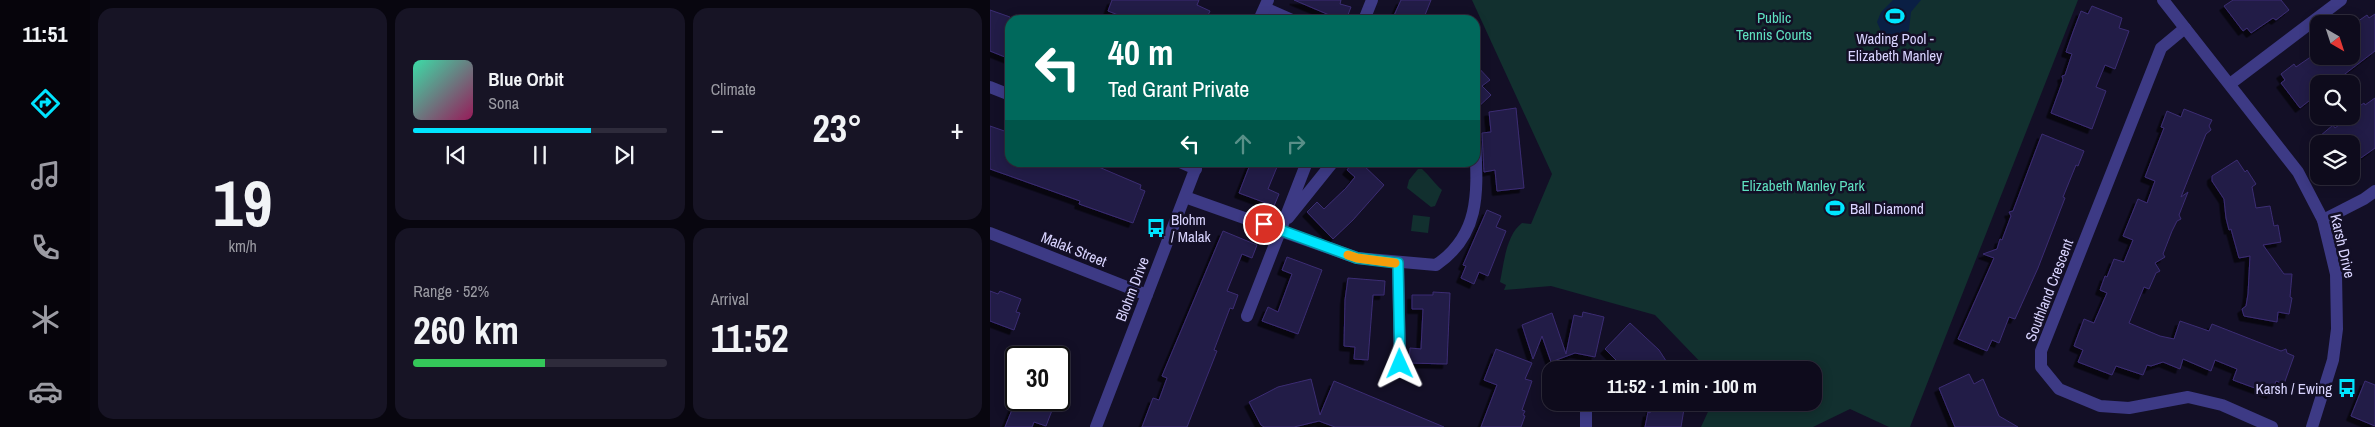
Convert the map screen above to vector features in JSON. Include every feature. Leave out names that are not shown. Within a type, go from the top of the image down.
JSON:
[{"type":"street","points":[[1366,15],[1372,0]]},
{"type":"street","name":"Karsh Drive","points":[[2163,0],[2298,172],[2323,220],[2336,274],[2337,329],[2333,360],[2312,427]]},
{"type":"street","points":[[2230,84],[2341,0]]},
{"type":"street","points":[[1266,4],[1284,15]]},
{"type":"street","name":"Southland Crescent","points":[[2185,28],[2161,48],[2041,351],[2041,367],[2059,389],[2100,406],[2129,408],[2188,398],[2222,405],[2272,427]]},
{"type":"street","points":[[990,87],[1005,93]]},
{"type":"street","name":"Blohm Drive","points":[[1096,427],[1197,167]]},
{"type":"street","points":[[1247,316],[1305,167]]},
{"type":"street","points":[[1279,230],[1330,167]]},
{"type":"street","points":[[1185,197],[1357,258],[1436,266],[1448,257],[1465,236],[1477,196],[1476,167]]},
{"type":"street","points":[[2323,220],[2364,199],[2375,190]]},
{"type":"street","name":"Malak Street","points":[[990,233],[1146,295]]},
{"type":"street","points":[[1398,263],[1400,364]]},
{"type":"street","points":[[1586,411],[1586,427]]},
{"type":"green space","name":"Elizabeth Manley Park","points":[[1472,0],[2078,0],[1910,427],[1889,427],[1850,409],[1813,427],[1701,427],[1708,411],[1822,411],[1822,361],[1699,361],[1655,315],[1551,286],[1504,290],[1506,285],[1500,282],[1509,242],[1522,223],[1531,224],[1552,174]]},
{"type":"green space","points":[[1418,169],[1422,169],[1442,190],[1435,206],[1431,207],[1407,188],[1409,180]]},
{"type":"green space","points":[[1413,215],[1430,217],[1428,233],[1411,231]]},
{"type":"water","name":"Wading Pool - Elizabeth Manley","points":[[1893,0],[1921,0],[1911,12],[1909,30],[1902,37],[1895,40],[1882,34],[1877,22],[1881,12]]},
{"type":"building","points":[[1112,0],[1199,0],[1197,5],[1210,11],[1208,15],[1118,15],[1108,11]]},
{"type":"building","points":[[1294,0],[1341,0],[1340,4],[1351,7],[1348,15],[1329,15]]},
{"type":"building","points":[[1401,0],[1431,0],[1425,15],[1394,15]]},
{"type":"building","points":[[2233,0],[2281,0],[2289,10],[2276,20],[2273,18],[2251,33],[2247,28],[2243,31],[2224,6]]},
{"type":"building","points":[[2092,6],[2122,18],[2119,28],[2129,31],[2115,69],[2105,65],[2096,87],[2106,91],[2092,129],[2051,113],[2063,80],[2062,76],[2065,75],[2072,54],[2066,52],[2081,11],[2088,14]]},
{"type":"building","points":[[990,10],[1005,15],[1005,57],[990,51]]},
{"type":"building","points":[[2375,14],[2375,51],[2360,62],[2360,20],[2367,15],[2369,18]]},
{"type":"building","points":[[2310,57],[2310,65],[2357,65],[2344,75],[2310,75],[2310,100],[2300,108],[2281,83],[2285,80],[2281,74],[2294,64],[2296,67]]},
{"type":"building","points":[[1480,69],[1490,80],[1482,86],[1491,95],[1480,105]]},
{"type":"building","points":[[2375,98],[2375,148],[2360,159],[2360,135],[2321,135],[2333,125],[2335,128],[2339,125],[2360,125],[2360,106],[2364,103],[2365,105]]},
{"type":"building","points":[[1516,108],[1524,188],[1497,191],[1495,170],[1484,172],[1482,133],[1491,132],[1489,112]]},
{"type":"building","points":[[2184,109],[2212,120],[2209,126],[2211,130],[2206,134],[2181,197],[2188,192],[2179,215],[2181,219],[2177,221],[2163,254],[2165,257],[2155,263],[2160,271],[2156,273],[2149,289],[2144,287],[2129,323],[2160,336],[2174,339],[2180,321],[2209,331],[2212,324],[2281,351],[2286,349],[2287,353],[2294,356],[2284,384],[2276,381],[2271,394],[2233,380],[2237,369],[2215,360],[2211,371],[2183,359],[2180,369],[2163,362],[2151,366],[2147,365],[2143,375],[2116,366],[2112,375],[2078,362],[2083,350],[2074,346],[2084,319],[2094,323],[2107,293],[2100,290],[2105,276],[2107,277],[2114,259],[2124,262],[2133,240],[2123,236],[2138,199],[2147,203],[2155,181],[2145,177],[2164,128],[2161,127],[2167,111],[2181,117]]},
{"type":"building","points":[[990,126],[1005,131],[1005,167],[1099,167],[1141,185],[1140,189],[1145,191],[1133,223],[1079,204],[1080,201],[990,169]]},
{"type":"building","points":[[2042,134],[2084,151],[2078,166],[2076,165],[2038,268],[2015,319],[2009,317],[1999,343],[1992,340],[1987,351],[1958,339],[1994,258],[1983,254],[1997,249],[2000,239],[2002,240],[2011,216],[2009,212],[2013,211]]},
{"type":"building","points":[[2237,160],[2245,172],[2247,170],[2256,184],[2252,187],[2256,208],[2270,206],[2274,226],[2278,225],[2281,242],[2263,245],[2284,274],[2292,274],[2290,297],[2292,298],[2289,314],[2278,312],[2277,322],[2244,316],[2242,309],[2246,306],[2248,294],[2250,256],[2239,258],[2231,229],[2229,230],[2224,199],[2212,181],[2212,176]]},
{"type":"building","points":[[1249,167],[1277,167],[1268,189],[1279,194],[1274,206],[1239,193]]},
{"type":"building","points":[[1349,167],[1365,167],[1384,185],[1333,239],[1307,212],[1317,202],[1324,209],[1346,188],[1355,177],[1347,170]]},
{"type":"building","points":[[1487,210],[1501,216],[1496,227],[1506,231],[1488,276],[1479,272],[1474,284],[1461,278],[1466,266],[1463,265]]},
{"type":"building","points":[[1223,231],[1257,245],[1252,258],[1242,254],[1227,291],[1238,295],[1233,309],[1230,308],[1214,350],[1217,351],[1187,427],[1142,427],[1153,398],[1159,400],[1167,378],[1162,376]]},
{"type":"building","points":[[1287,257],[1322,270],[1298,334],[1262,321],[1268,307],[1278,312],[1292,274],[1282,270]]},
{"type":"building","points":[[1348,278],[1385,281],[1384,295],[1373,295],[1368,360],[1354,359],[1355,347],[1344,346],[1345,300]]},
{"type":"building","points":[[990,291],[998,294],[1000,291],[1021,299],[1016,312],[1020,313],[1014,330],[990,321]]},
{"type":"building","points":[[1433,292],[1450,293],[1447,364],[1409,363],[1410,348],[1421,349],[1423,309],[1412,309],[1412,295],[1433,295]]},
{"type":"building","points":[[1583,312],[1604,317],[1595,357],[1575,353],[1551,361],[1542,336],[1533,359],[1522,325],[1552,313],[1566,354],[1574,315],[1582,317]]},
{"type":"building","points":[[1630,323],[1659,350],[1666,361],[1617,361],[1605,349]]},
{"type":"building","points":[[1496,349],[1532,363],[1525,379],[1532,381],[1522,410],[1525,411],[1523,415],[1525,416],[1521,427],[1481,427],[1497,385],[1484,380]]},
{"type":"building","points":[[1969,374],[1974,384],[1983,379],[1999,416],[2018,427],[1955,427],[1939,388]]},
{"type":"building","points":[[1311,379],[1320,415],[1334,381],[1444,427],[1335,427],[1319,421],[1294,427],[1264,427],[1261,425],[1249,402],[1278,387]]},
{"type":"building","points":[[2365,381],[2375,385],[2375,426],[2351,416]]},
{"type":"building","points":[[1012,411],[1052,411],[1046,426],[1034,422],[1032,427],[1005,427]]},
{"type":"building","points":[[1650,411],[1684,411],[1681,427],[1645,427],[1648,412],[1650,413]]},
{"type":"slow traffic","points":[[1348,255],[1395,263]]},
{"type":"place","name":"Wading Pool - Elizabeth Manley","points":[[1895,16]]},
{"type":"place","name":"Ball Diamond","points":[[1835,208]]},
{"type":"place","name":"Blohm / Malak","points":[[1156,228]]},
{"type":"place","name":"Karsh / Ewing","points":[[2347,388]]},
{"type":"route","points":[[1264,224],[1357,258],[1398,263],[1400,364]]},
{"type":"park label","name":"Public Tennis Courts","points":[[1774,26]]}]
